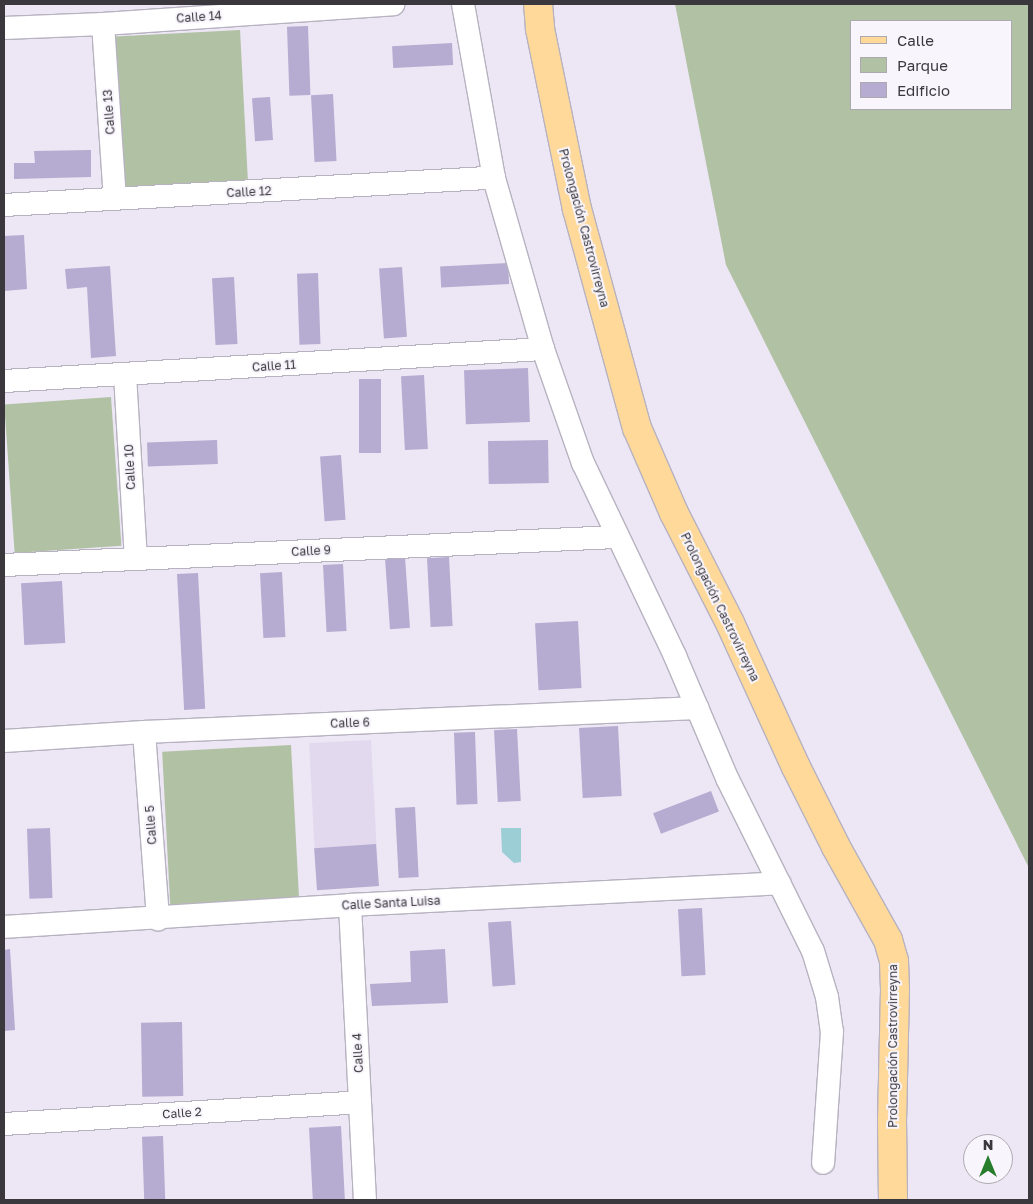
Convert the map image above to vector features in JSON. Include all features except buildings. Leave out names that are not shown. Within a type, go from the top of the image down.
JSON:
[{"type":"main road","name":"Prolongación Castrovirreyna","points":[[538,4],[540,29],[558,126],[577,209],[637,428],[674,513],[730,623],[796,767],[836,847],[888,940],[894,961],[895,990],[892,1119],[893,1200]]},
{"type":"street","name":"Calle 14","points":[[4,28],[103,24],[393,4]]},
{"type":"street","points":[[463,4],[494,178],[544,349],[583,463],[697,708],[727,778],[813,951],[827,996],[832,1032],[823,1163]]},
{"type":"street","name":"Calle 13","points":[[103,24],[115,199]]},
{"type":"street","name":"Calle 12","points":[[4,205],[494,178]]},
{"type":"street","name":"Calle 11","points":[[4,381],[125,376],[544,349]]},
{"type":"street","name":"Calle 10","points":[[125,376],[136,558]]},
{"type":"street","name":"Calle 9","points":[[4,565],[617,537]]},
{"type":"street","name":"Calle 6","points":[[4,741],[144,732],[697,708]]},
{"type":"street","name":"Calle 5","points":[[144,732],[158,918]]},
{"type":"street","name":"Calle Santa Luisa","points":[[4,927],[350,905],[779,883]]},
{"type":"street","name":"Calle 4","points":[[350,905],[365,1200]]},
{"type":"street","name":"Calle 2","points":[[4,1124],[360,1102]]},
{"type":"shaded area","points":[[371,740],[379,886],[317,889],[309,743]]},
{"type":"green space","points":[[675,4],[1029,4],[1029,868],[726,265]]},
{"type":"green space","points":[[240,30],[248,185],[123,191],[115,37]]},
{"type":"green space","points":[[111,397],[121,546],[15,553],[4,404]]},
{"type":"green space","points":[[291,745],[299,898],[170,905],[162,752]]},
{"type":"water","points":[[501,828],[521,828],[521,862],[514,863],[502,852]]}]
